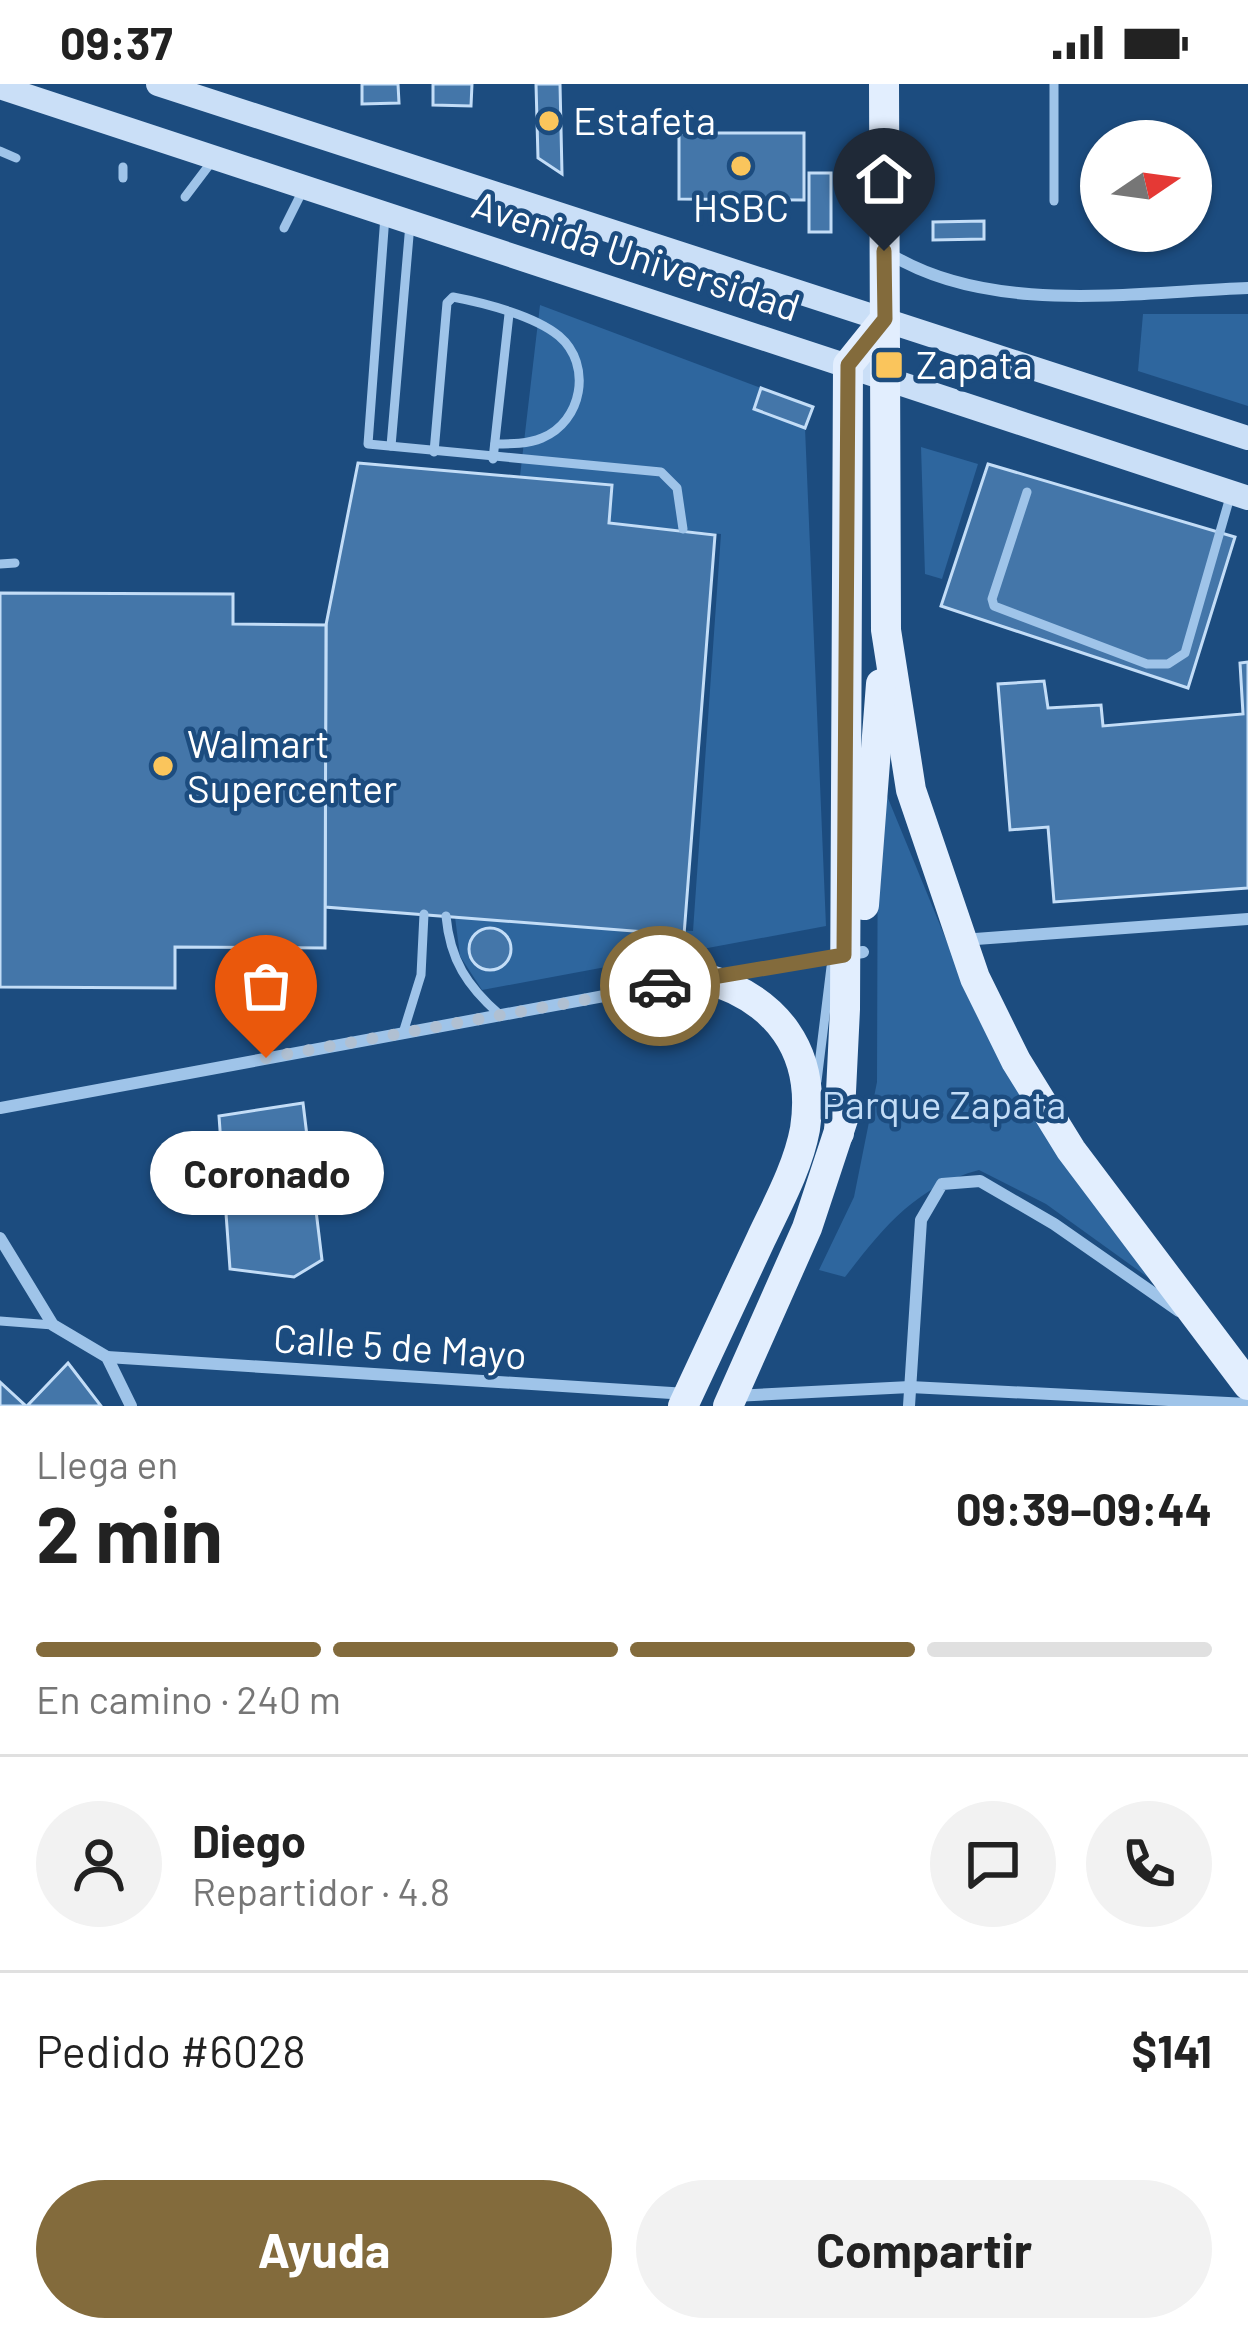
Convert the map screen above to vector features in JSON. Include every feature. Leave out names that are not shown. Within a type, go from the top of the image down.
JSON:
[{"type":"main road","name":"Avenida Universidad","points":[[158,84],[1248,438]]},
{"type":"main road","points":[[846,955],[886,630],[884,84]]},
{"type":"main road","name":"Avenida Universidad","points":[[0,87],[1240,495]]},
{"type":"main road","points":[[730,1401],[807,1228],[839,1133],[846,955],[842,363],[885,319]]},
{"type":"main road","points":[[886,630],[911,790],[960,940],[1000,1033],[1050,1119],[1248,1384]]},
{"type":"main road","points":[[686,1400],[784,1188],[805,1127],[801,1074],[780,1021],[755,996],[704,978]]},
{"type":"street","points":[[884,251],[917,271],[1022,291],[1248,288]]},
{"type":"street","points":[[960,940],[1248,919]]},
{"type":"street","points":[[0,1108],[846,955]]},
{"type":"street","points":[[909,1406],[921,1220],[942,1184],[980,1181],[1054,1224],[1210,1332]]},
{"type":"street","points":[[0,1238],[53,1325],[107,1357],[131,1406]]},
{"type":"street","name":"Calle 5 de Mayo","points":[[107,1357],[686,1400]]},
{"type":"street","points":[[730,1401],[910,1387],[1248,1404]]},
{"type":"lane","points":[[1054,84],[1054,201]]},
{"type":"lane","points":[[0,151],[16,158]]},
{"type":"lane","points":[[185,197],[216,156]]},
{"type":"lane","points":[[284,228],[305,184]]},
{"type":"lane","points":[[385,210],[368,444],[661,472],[677,488],[683,529]]},
{"type":"lane","points":[[391,446],[410,219]]},
{"type":"lane","points":[[434,452],[447,303],[459,297],[546,327],[566,343],[579,370],[579,389],[567,419],[550,435],[495,444]]},
{"type":"lane","points":[[494,459],[509,314]]},
{"type":"lane","points":[[1027,492],[992,599],[994,606],[1147,664],[1168,664],[1185,653],[1240,495]]},
{"type":"lane","points":[[0,564],[15,563]]},
{"type":"lane","points":[[403,1033],[422,975],[424,914]]},
{"type":"lane","points":[[446,916],[457,966],[472,991],[500,1015]]},
{"type":"lane","points":[[805,1127],[846,955]]},
{"type":"lane","points":[[0,1321],[53,1325]]},
{"type":"green space","points":[[540,305],[761,388],[754,409],[805,428],[826,926],[482,990],[460,956],[455,917],[693,931],[721,534],[609,523],[611,485],[520,476]]},
{"type":"green space","points":[[1143,314],[1248,314],[1248,406],[1138,371]]},
{"type":"green space","points":[[921,447],[978,464],[942,579],[925,574]]},
{"type":"green space","name":"Parque Zapata","points":[[878,774],[977,1015],[1153,1281],[1046,1204],[979,1170],[919,1198],[845,1277],[819,1270],[854,1197],[877,1082]]},
{"type":"building","points":[[362,84],[398,84],[399,103],[362,104]]},
{"type":"building","points":[[433,84],[472,84],[471,106],[433,105]]},
{"type":"building","name":"Estafeta","points":[[536,84],[560,84],[562,174],[538,158]]},
{"type":"building","name":"HSBC","points":[[679,133],[804,133],[804,200],[679,199]]},
{"type":"building","points":[[809,173],[831,173],[831,232],[809,232]]},
{"type":"building","points":[[984,221],[984,239],[933,240],[933,222]]},
{"type":"building","points":[[761,388],[813,407],[805,428],[754,409]]},
{"type":"building","points":[[358,463],[612,485],[609,523],[715,535],[684,935],[325,907],[326,625]]},
{"type":"building","points":[[988,464],[1235,537],[1188,688],[941,606]]},
{"type":"building","name":"Walmart Supercenter","points":[[0,593],[233,594],[233,624],[326,625],[325,948],[175,947],[175,988],[0,987]]},
{"type":"building","points":[[1248,662],[1248,888],[1054,902],[1048,827],[1010,830],[998,684],[1044,681],[1048,708],[1101,705],[1103,726],[1243,714],[1240,663]]},
{"type":"building","points":[[490,928],[505,934],[511,949],[505,964],[490,970],[475,964],[469,949],[475,934]]},
{"type":"building","points":[[303,1103],[322,1260],[294,1277],[230,1269],[219,1116]]},
{"type":"building","points":[[68,1363],[101,1406],[27,1406]]},
{"type":"building","points":[[0,1382],[26,1406],[0,1406]]},
{"type":"way so far","points":[[266,1058],[660,986]]},
{"type":"place","name":"Estafeta","points":[[549,121]]},
{"type":"place","name":"HSBC","points":[[741,166]]},
{"type":"place","name":"Zapata","points":[[889,365]]},
{"type":"place","name":"Walmart Supercenter","points":[[163,766]]},
{"type":"place","name":"Coronado","points":[[266,1058]]},
{"type":"route","points":[[660,986],[844,955],[848,365],[885,319],[884,251]]}]
